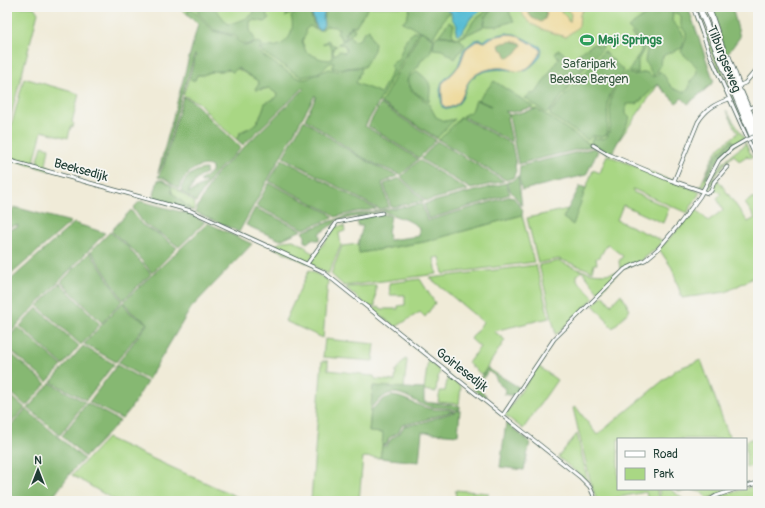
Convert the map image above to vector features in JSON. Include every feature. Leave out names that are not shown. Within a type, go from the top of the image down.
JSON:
[{"type":"highway","points":[[699,7],[758,150]]},
{"type":"highway","points":[[708,7],[724,54],[758,136]]},
{"type":"street","name":"Tilburgseweg","points":[[693,7],[711,56],[758,162]]},
{"type":"street","points":[[729,56],[758,129]]},
{"type":"street","points":[[740,85],[745,82],[758,68]]},
{"type":"street","points":[[674,181],[702,114],[710,107],[729,98]]},
{"type":"street","points":[[749,108],[758,105]]},
{"type":"street","points":[[502,415],[554,339],[625,269],[645,260],[658,249],[681,222],[703,191],[719,160],[732,148],[746,140],[758,136]]},
{"type":"street","points":[[593,145],[612,156],[674,181],[708,192],[711,191],[714,182],[727,167]]},
{"type":"street","name":"Beeksedijk","points":[[7,160],[150,200]]},
{"type":"street","name":"Goirlesedijk","points":[[150,200],[191,211],[307,264],[329,276],[580,477],[590,487],[596,501]]},
{"type":"street","points":[[307,264],[329,235],[335,224],[382,213]]},
{"type":"street","points":[[747,486],[758,483]]},
{"type":"street","points":[[708,501],[716,496],[733,490]]},
{"type":"green space","points":[[7,7],[34,7],[38,13],[7,130]]},
{"type":"green space","name":"Safaripark Beekse Bergen","points":[[179,7],[686,7],[714,82],[688,104],[682,98],[676,103],[658,85],[610,153],[565,130],[495,82],[473,111],[439,140],[379,102],[365,126],[200,25]]},
{"type":"green space","points":[[190,7],[213,31],[232,36],[245,46],[258,42],[262,44],[259,51],[262,55],[294,76],[301,79],[306,79],[329,69],[338,71],[351,68],[362,68],[356,83],[381,93],[392,71],[391,63],[398,60],[406,39],[414,32],[419,30],[402,22],[407,18],[410,7],[441,7],[451,12],[446,16],[433,37],[420,30],[365,126],[418,159],[401,175],[358,155],[305,119],[316,97],[315,95],[239,232],[195,212],[215,175],[304,89],[303,88],[243,145],[236,139],[239,137],[240,133],[255,125],[261,115],[265,103],[276,98],[277,94],[269,88],[256,90],[255,88],[259,85],[258,81],[238,68],[233,72],[228,69],[197,75],[195,80],[192,80],[189,78],[196,55],[195,54],[181,97],[163,164],[158,173],[198,24],[187,14]]},
{"type":"green space","points":[[196,7],[209,7],[215,9],[228,24],[252,15],[254,13],[253,11],[261,7],[301,8],[285,17],[287,15],[279,9],[264,9],[269,19],[265,22],[254,20],[250,21],[250,30],[255,40],[246,45],[234,35],[214,30],[199,14]]},
{"type":"green space","points":[[325,7],[369,7],[356,26],[350,27],[355,29],[350,35],[352,40],[355,41],[360,39],[363,33],[369,29],[372,40],[375,44],[374,50],[364,67],[332,68],[334,63],[330,63],[319,72],[301,77],[262,52],[261,49],[263,46],[277,46],[287,40],[292,29],[291,16],[300,11],[309,11],[316,30],[310,26],[305,30],[306,34],[302,41],[306,52],[321,59],[331,60],[332,49],[328,42],[323,45],[323,43],[328,40],[333,45],[337,46],[334,47],[334,55],[340,51],[346,52],[345,45],[338,44],[349,37],[346,34],[350,28],[345,34],[347,38],[342,40],[337,33],[338,28],[326,26],[320,30],[324,23],[323,19],[327,9]]},
{"type":"green space","points":[[487,7],[493,7],[486,15],[483,27],[458,38],[466,33],[474,20],[484,13]]},
{"type":"green space","points":[[495,7],[509,7],[510,14],[514,21],[498,26],[485,26],[487,16]]},
{"type":"green space","points":[[681,7],[688,7],[714,82],[688,104],[682,98],[676,103],[658,84],[637,104],[626,104],[626,114],[630,118],[611,155],[591,142],[593,138],[603,139],[607,137],[611,122],[611,98],[615,88],[625,73],[627,72],[634,75],[646,72],[653,77],[657,76],[659,71],[673,88],[683,92],[689,89],[690,82],[696,75],[696,66],[681,52],[686,40],[686,33],[681,26],[681,16],[672,10]]},
{"type":"green space","points":[[695,7],[747,132],[732,101],[706,39]]},
{"type":"green space","points":[[712,7],[732,7],[740,37],[726,56]]},
{"type":"green space","points":[[543,8],[546,12],[545,19],[541,22],[534,19],[530,16],[527,9]]},
{"type":"green space","points":[[655,8],[673,13],[672,21],[682,33],[684,39],[682,48],[664,55],[660,62],[661,65],[654,76],[645,61],[648,43],[628,28]]},
{"type":"green space","points":[[449,22],[454,25],[452,33],[454,37],[439,35]]},
{"type":"green space","points":[[421,31],[434,39],[430,54],[422,59],[418,67],[409,75],[407,81],[412,91],[429,104],[436,117],[445,121],[455,119],[437,138],[381,103]]},
{"type":"green space","points":[[631,34],[647,44],[638,60],[638,73],[629,71],[641,51],[640,44]]},
{"type":"green space","points":[[437,36],[460,39],[465,45],[455,59],[442,50],[433,49],[434,40]]},
{"type":"green space","points":[[511,41],[522,45],[516,53],[509,58],[506,56],[504,51],[499,48],[501,43]]},
{"type":"green space","points":[[595,43],[598,47],[602,44],[603,48],[583,70],[578,64],[579,60],[577,55]]},
{"type":"green space","points":[[558,50],[560,50],[582,71],[549,112],[546,113],[525,98],[532,93],[536,93],[559,58],[555,54]]},
{"type":"green space","points":[[604,51],[624,71],[610,94],[608,102],[607,134],[602,137],[592,136],[588,140],[550,115],[550,113]]},
{"type":"green space","points":[[236,68],[258,81],[259,85],[256,88],[261,90],[269,88],[277,94],[276,98],[265,103],[261,115],[255,125],[240,132],[239,137],[236,139],[214,120],[199,103],[183,95],[189,78],[195,80],[197,75],[228,69],[233,72]]},
{"type":"green space","points":[[417,71],[428,81],[430,87],[429,102],[415,92],[410,85],[409,77]]},
{"type":"green space","points":[[24,78],[79,94],[72,122],[74,124],[73,127],[71,126],[68,138],[42,131],[33,166],[7,158],[7,142]]},
{"type":"green space","points":[[494,81],[534,107],[513,112],[504,111],[509,114],[507,118],[512,142],[462,116],[472,111],[476,100],[491,106],[478,100]]},
{"type":"green space","points":[[183,97],[196,104],[241,148],[214,174],[196,202],[181,191],[184,182],[193,173],[206,169],[206,173],[196,180],[188,193],[205,184],[206,181],[200,181],[212,171],[212,167],[207,165],[191,171],[180,184],[179,189],[164,178],[158,177],[164,165]]},
{"type":"green space","points":[[380,104],[436,140],[419,158],[368,126]]},
{"type":"green space","points":[[537,109],[592,146],[518,164],[509,115]]},
{"type":"green space","points":[[726,110],[745,139],[735,145],[733,140],[723,148],[710,167],[705,178],[707,180],[704,186],[700,187],[713,157],[720,147],[738,133]]},
{"type":"green space","points":[[461,117],[512,144],[516,165],[516,171],[513,178],[506,180],[439,140]]},
{"type":"green space","points":[[304,120],[361,158],[398,176],[382,183],[389,207],[379,209],[283,157]]},
{"type":"green space","points":[[733,140],[735,145],[722,156],[707,180],[705,179],[717,155]]},
{"type":"green space","points":[[437,141],[504,181],[471,189],[421,159]]},
{"type":"green space","points":[[745,142],[752,157],[749,158],[747,156],[739,161],[734,155],[725,163],[714,178],[715,179],[709,192],[706,191],[705,188],[716,172],[732,154],[744,146]]},
{"type":"green space","points":[[42,146],[49,148],[46,165],[51,167],[50,171],[36,167]]},
{"type":"green space","points":[[594,148],[598,151],[586,175],[522,190],[519,178],[520,166]]},
{"type":"green space","points":[[607,155],[700,192],[687,213],[633,189],[633,192],[669,208],[663,223],[623,205],[617,220],[663,241],[649,254],[627,267],[620,269],[619,261],[623,256],[607,244],[600,257],[596,258],[597,264],[594,264],[592,271],[559,259],[538,263],[527,218],[568,209],[563,218],[586,188],[593,170],[600,173]]},
{"type":"green space","points":[[282,159],[376,209],[335,217],[330,212],[269,181]]},
{"type":"green space","points":[[419,160],[468,190],[426,201],[401,177]]},
{"type":"green space","points":[[518,176],[522,206],[510,190],[507,182],[512,181]]},
{"type":"green space","points":[[400,178],[424,201],[391,207],[384,184]]},
{"type":"green space","points":[[158,180],[163,180],[171,185],[172,193],[193,211],[153,199]]},
{"type":"green space","points":[[718,180],[748,222],[755,218],[745,203],[752,198],[758,197],[758,271],[751,279],[726,292],[682,298],[672,268],[659,249],[679,228],[694,207],[708,221],[723,210],[717,198],[721,194],[714,189]]},
{"type":"green space","points":[[269,183],[329,213],[333,218],[304,229],[256,206]]},
{"type":"green space","points":[[506,183],[510,194],[428,219],[424,204]]},
{"type":"green space","points":[[171,185],[194,202],[195,205],[193,211],[172,193]]},
{"type":"green space","points":[[580,186],[586,188],[573,225],[563,218]]},
{"type":"green space","points":[[511,196],[523,210],[522,215],[424,242],[359,253],[358,244],[363,226],[358,226],[357,218],[383,214],[391,216],[388,232],[389,240],[419,236],[419,228],[416,225],[382,211],[336,221],[333,225],[319,233],[319,240],[312,239],[307,243],[305,242],[305,236],[302,232],[350,215],[422,204],[427,221]]},
{"type":"green space","points":[[140,201],[189,214],[205,222],[179,247],[144,224],[133,208]]},
{"type":"green space","points":[[14,207],[71,222],[7,278],[7,230],[18,227],[18,225],[7,227],[7,220]]},
{"type":"green space","points":[[255,208],[302,230],[280,240],[246,225]]},
{"type":"green space","points":[[131,210],[142,225],[160,235],[177,248],[152,273],[133,250],[111,231]]},
{"type":"green space","points":[[522,215],[534,262],[443,274],[440,257],[434,258],[437,274],[344,286],[331,274],[342,246],[358,244],[360,253],[424,242]]},
{"type":"green space","points":[[74,223],[105,233],[7,336],[7,283]]},
{"type":"green space","points":[[208,223],[252,244],[191,308],[148,380],[118,363],[148,323],[131,312],[124,301]]},
{"type":"green space","points":[[336,224],[337,227],[344,226],[345,231],[339,233],[341,245],[328,274],[310,264],[310,262],[330,235]]},
{"type":"green space","points":[[110,232],[127,246],[151,274],[123,300],[91,251]]},
{"type":"green space","points":[[293,240],[307,247],[306,249],[314,254],[307,263],[272,247],[283,241]]},
{"type":"green space","points":[[90,252],[122,301],[102,323],[61,282]]},
{"type":"green space","points":[[559,261],[588,272],[602,274],[619,272],[599,293],[582,271],[577,275],[577,280],[594,298],[556,335],[539,265]]},
{"type":"green space","points":[[536,265],[549,318],[494,331],[505,340],[482,375],[468,363],[480,347],[471,339],[483,322],[430,278]]},
{"type":"green space","points":[[309,270],[328,280],[323,338],[285,321]]},
{"type":"green space","points":[[420,279],[435,303],[425,317],[420,312],[396,327],[372,309],[380,307],[381,309],[398,309],[398,306],[405,305],[405,295],[390,295],[389,283]]},
{"type":"green space","points":[[60,283],[100,324],[81,345],[38,306]]},
{"type":"green space","points":[[376,285],[375,306],[369,307],[346,288],[348,287]]},
{"type":"green space","points":[[621,294],[630,310],[613,328],[593,305],[603,295],[611,305]]},
{"type":"green space","points":[[123,302],[130,313],[147,323],[116,362],[84,344]]},
{"type":"green space","points":[[37,308],[79,346],[63,365],[20,326]]},
{"type":"green space","points":[[18,327],[62,366],[47,382],[7,347],[7,339]]},
{"type":"green space","points":[[325,339],[375,344],[373,361],[323,357]]},
{"type":"green space","points":[[83,346],[114,364],[86,400],[51,382]]},
{"type":"green space","points":[[7,350],[46,384],[26,406],[7,389]]},
{"type":"green space","points":[[405,359],[407,360],[404,388],[373,386],[369,431],[384,433],[380,458],[363,457],[359,501],[311,501],[322,361],[328,361],[328,370],[362,374],[374,376],[375,379],[395,381],[396,371]]},
{"type":"green space","points":[[428,360],[440,371],[436,392],[424,390]]},
{"type":"green space","points":[[701,360],[730,438],[617,438],[617,490],[657,490],[658,501],[648,501],[646,492],[610,499],[610,501],[597,501],[591,484],[573,408],[576,407],[597,435],[677,369]]},
{"type":"green space","points":[[117,365],[147,382],[129,411],[122,419],[89,402]]},
{"type":"green space","points":[[538,366],[557,380],[523,429],[505,415]]},
{"type":"green space","points":[[487,368],[520,388],[515,395],[504,394],[506,392],[504,388],[498,383],[495,376],[488,371],[477,388],[486,395],[484,398],[473,389]]},
{"type":"green space","points":[[448,376],[461,387],[459,404],[438,402],[440,391],[445,391]]},
{"type":"green space","points":[[50,383],[85,402],[60,435],[28,408]]},
{"type":"green space","points":[[373,386],[424,389],[424,402],[460,406],[460,409],[455,410],[423,405],[396,393],[383,397],[371,407]]},
{"type":"green space","points":[[7,392],[25,408],[7,427]]},
{"type":"green space","points":[[391,396],[396,396],[426,408],[453,411],[402,425],[399,432],[389,438],[387,444],[382,445],[383,433],[369,432],[371,410],[384,399]]},
{"type":"green space","points":[[87,403],[120,421],[85,457],[62,436]]},
{"type":"green space","points":[[26,409],[84,459],[72,471],[50,501],[16,501],[7,490],[7,430]]},
{"type":"green space","points":[[460,410],[458,435],[422,432],[419,462],[380,458],[382,446],[387,446],[391,439],[400,433],[404,426],[421,423]]},
{"type":"green space","points":[[506,423],[530,442],[524,470],[500,467]]},
{"type":"green space","points":[[577,434],[588,482],[558,457]]},
{"type":"green space","points":[[756,437],[758,442],[758,479],[754,465],[747,468],[747,441]]},
{"type":"green space","points":[[107,438],[244,500],[116,501],[72,475]]},
{"type":"green space","points":[[758,485],[758,501],[722,501],[720,496],[741,490],[747,490],[747,488]]},
{"type":"green space","points":[[456,490],[488,493],[488,501],[455,501]]},
{"type":"green space","points":[[659,490],[671,490],[686,501],[660,501]]},
{"type":"green space","points":[[676,490],[692,490],[678,492]]},
{"type":"green space","points":[[692,490],[730,490],[708,499],[701,492]]},
{"type":"sand","points":[[520,7],[559,7],[570,22],[571,14],[565,7],[585,7],[580,14],[579,26],[566,37],[552,33],[532,24],[522,14]],"holes":[[[528,8],[543,8],[547,13],[545,19],[541,22],[532,18],[529,14]]]},
{"type":"sand","points":[[507,34],[516,35],[540,48],[541,52],[534,62],[525,70],[516,71],[498,68],[479,73],[470,80],[459,103],[450,108],[444,107],[442,105],[442,84],[460,64],[466,49],[478,40],[484,42],[492,37]],"holes":[[[513,41],[521,43],[522,45],[516,53],[509,58],[506,56],[504,51],[500,49],[499,45]]]},
{"type":"water","points":[[311,7],[317,7],[315,11],[318,13],[320,11],[319,7],[325,7],[323,19],[324,25],[319,30],[316,25]]},
{"type":"water","points":[[441,7],[452,7],[458,10],[468,7],[483,7],[471,18],[458,35],[456,33],[457,25],[452,19],[451,12]]},
{"type":"water","points":[[507,33],[512,34],[492,37],[485,42],[478,40],[465,49],[460,64],[442,83],[441,91],[443,106],[448,108],[454,106],[448,109],[442,107],[440,89],[442,82],[458,66],[464,49],[475,40],[480,39],[484,41],[489,37]]},
{"type":"water","points":[[517,35],[541,47],[542,51],[534,64],[524,71],[533,64],[541,52],[541,49]]},
{"type":"water","points":[[495,68],[511,70],[502,69],[486,71],[472,78],[464,92],[467,84],[473,76],[483,71]]},
{"type":"place","name":"Maji Springs","points":[[587,40]]}]
